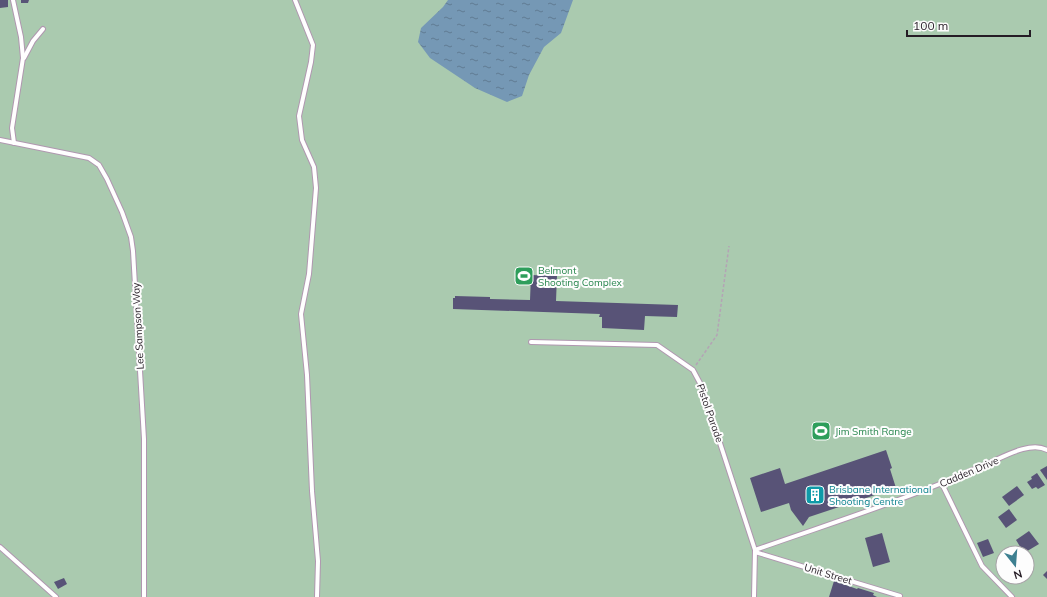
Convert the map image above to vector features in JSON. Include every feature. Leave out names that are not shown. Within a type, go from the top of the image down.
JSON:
[{"type":"lane","points":[[13,0],[24,58],[12,128],[14,143]]},
{"type":"lane","points":[[295,0],[313,45],[311,62],[299,116],[302,140],[314,167],[316,188],[309,274],[301,314],[307,375],[312,491],[318,561],[317,597]]},
{"type":"lane","points":[[24,58],[33,41],[43,30]]},
{"type":"lane","name":"Lee Sampson Way","points":[[0,140],[88,158],[99,165],[122,212],[131,237],[134,251],[144,439],[144,597]]},
{"type":"lane","name":"Pistol Parade","points":[[531,342],[658,345],[693,370],[701,385],[755,551],[754,597]]},
{"type":"lane","name":"Cadden Drive","points":[[755,551],[942,484],[1020,450],[1034,447],[1045,448],[1047,450]]},
{"type":"lane","points":[[942,484],[982,566],[1012,597]]},
{"type":"lane","points":[[0,547],[56,597]]},
{"type":"lane","name":"Unit Street","points":[[755,551],[900,596]]},
{"type":"path","points":[[693,370],[717,335],[729,246]]},
{"type":"green space","name":"Belmont Shooting Complex","points":[[0,0],[1047,0],[1047,597],[0,597]]},
{"type":"water","points":[[448,0],[573,0],[561,33],[544,47],[529,75],[522,96],[507,102],[475,88],[430,58],[418,42],[421,28],[443,7]]},
{"type":"building","points":[[0,0],[8,0],[8,7],[0,8]]},
{"type":"building","points":[[21,0],[29,0],[28,3],[21,3]]},
{"type":"building","points":[[531,275],[557,276],[556,301],[678,305],[677,317],[645,316],[644,330],[602,328],[602,317],[599,317],[600,314],[453,309],[453,298],[455,298],[455,296],[530,300]]},
{"type":"building","name":"Brisbane International Shooting Centre","points":[[886,450],[892,468],[890,469],[896,488],[809,517],[803,526],[791,510],[789,503],[761,512],[750,478],[780,468],[785,484]]},
{"type":"building","points":[[1047,466],[1047,480],[1040,470]]},
{"type":"building","points":[[1037,473],[1045,485],[1038,489],[1036,487],[1032,489],[1027,482]]},
{"type":"building","points":[[1017,486],[1024,495],[1009,506],[1002,497]]},
{"type":"building","points":[[1009,509],[1017,520],[1006,528],[998,517]]},
{"type":"building","points":[[1029,531],[1039,544],[1035,546],[1035,545],[1019,545],[1016,540]]},
{"type":"building","points":[[882,533],[890,562],[873,567],[865,538]]},
{"type":"building","points":[[988,539],[994,553],[983,557],[977,543]]},
{"type":"building","points":[[1047,571],[1047,579],[1043,575]]},
{"type":"building","points":[[64,578],[67,584],[58,589],[54,582]]},
{"type":"building","points":[[834,581],[874,593],[873,595],[877,597],[829,597]]},
{"type":"place","name":"Belmont Shooting Complex","points":[[524,276]]},
{"type":"place","name":"Jim Smith Range","points":[[821,431]]},
{"type":"place","name":"Brisbane International Shooting Centre","points":[[815,495]]}]
